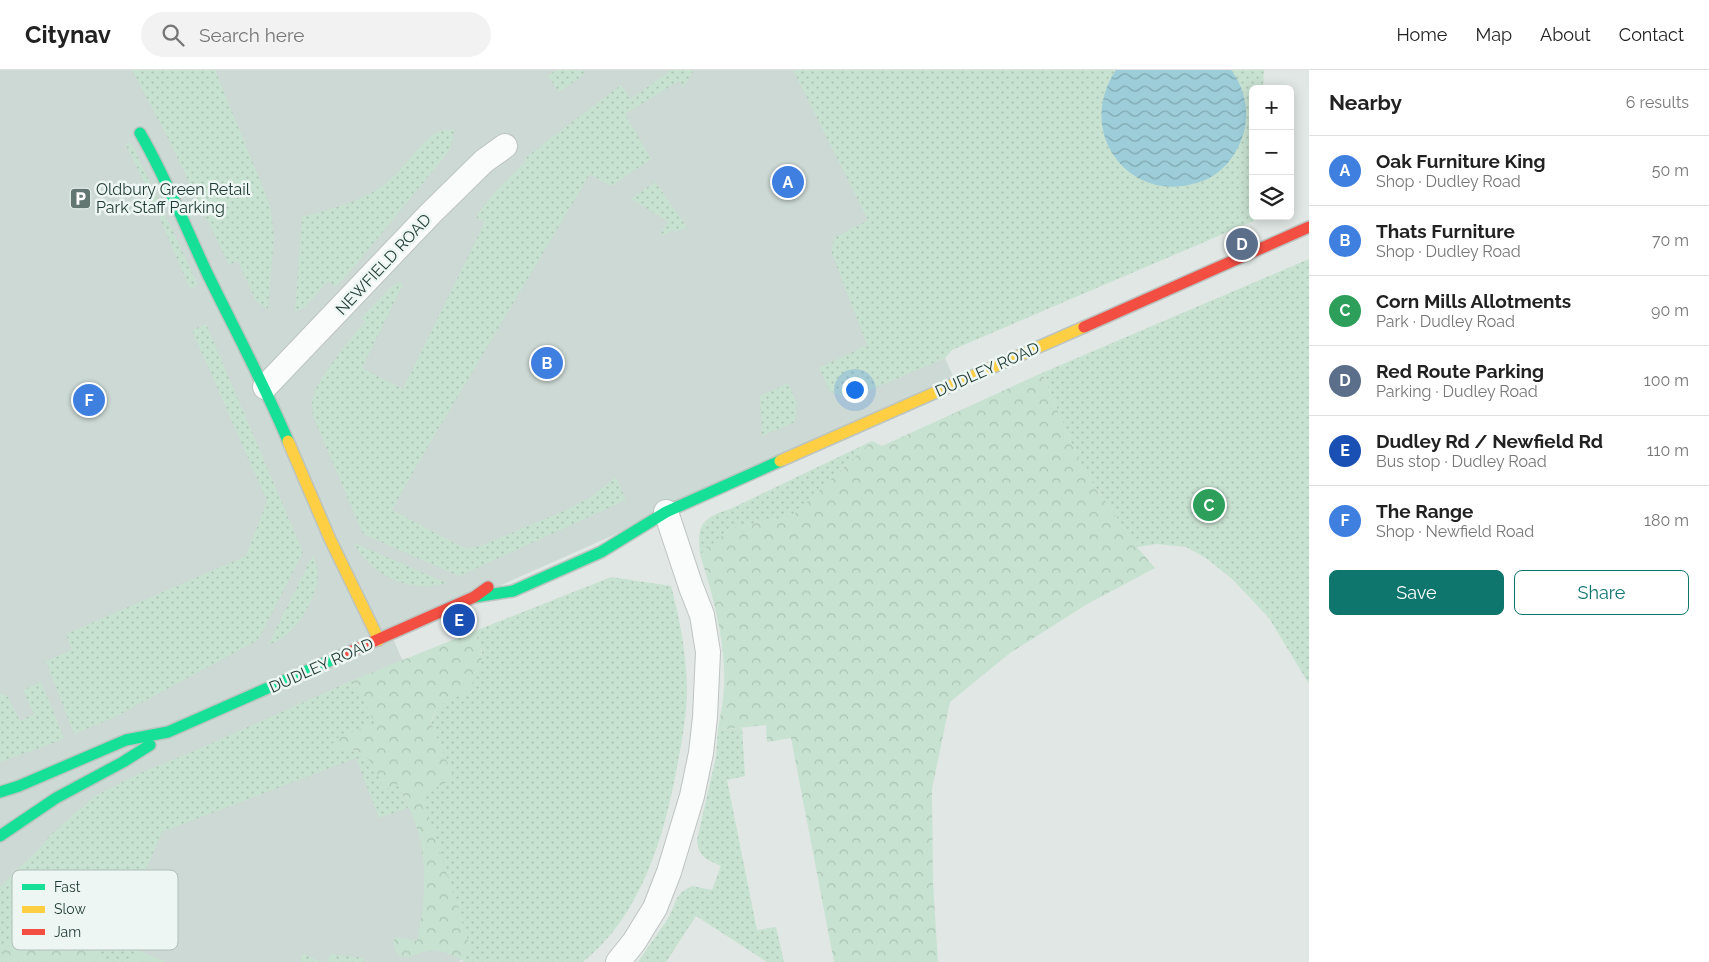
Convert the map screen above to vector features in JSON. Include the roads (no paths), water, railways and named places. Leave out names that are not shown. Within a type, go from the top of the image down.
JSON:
[{"type":"main road","points":[[140,133],[158,164],[209,276],[265,387],[330,539],[379,640]]},
{"type":"main road","name":"DUDLEY ROAD","points":[[622,526],[666,512],[1309,226]]},
{"type":"main road","name":"DUDLEY ROAD","points":[[474,597],[513,591],[574,564],[601,552],[666,512]]},
{"type":"main road","name":"DUDLEY ROAD","points":[[0,836],[30,813],[139,753],[168,732],[474,597],[494,583]]},
{"type":"main road","name":"DUDLEY ROAD","points":[[0,792],[19,786],[126,740],[168,732]]},
{"type":"street","name":"NEWFIELD ROAD","points":[[265,387],[430,214],[484,161],[505,146]]},
{"type":"street","points":[[618,962],[634,942],[655,908],[669,872],[692,796],[701,752],[705,717],[708,652],[702,615],[666,512]]},
{"type":"water","points":[[1116,70],[1231,70],[1243,93],[1246,118],[1243,135],[1229,162],[1212,177],[1179,187],[1155,184],[1134,175],[1117,160],[1106,141],[1102,118],[1105,94]]},
{"type":"place","name":"Oak Furniture King","points":[[788,182]]},
{"type":"place","name":"Oldbury Green Retail Park Staff Parking","points":[[80,198]]},
{"type":"place","name":"Red Route Parking","points":[[1242,244]]},
{"type":"place","name":"Thats Furniture","points":[[547,363]]},
{"type":"place","name":"The Range","points":[[89,400]]},
{"type":"place","name":"Corn Mills Allotments","points":[[1209,505]]},
{"type":"place","name":"Dudley Rd / Newfield Rd","points":[[459,620]]}]
